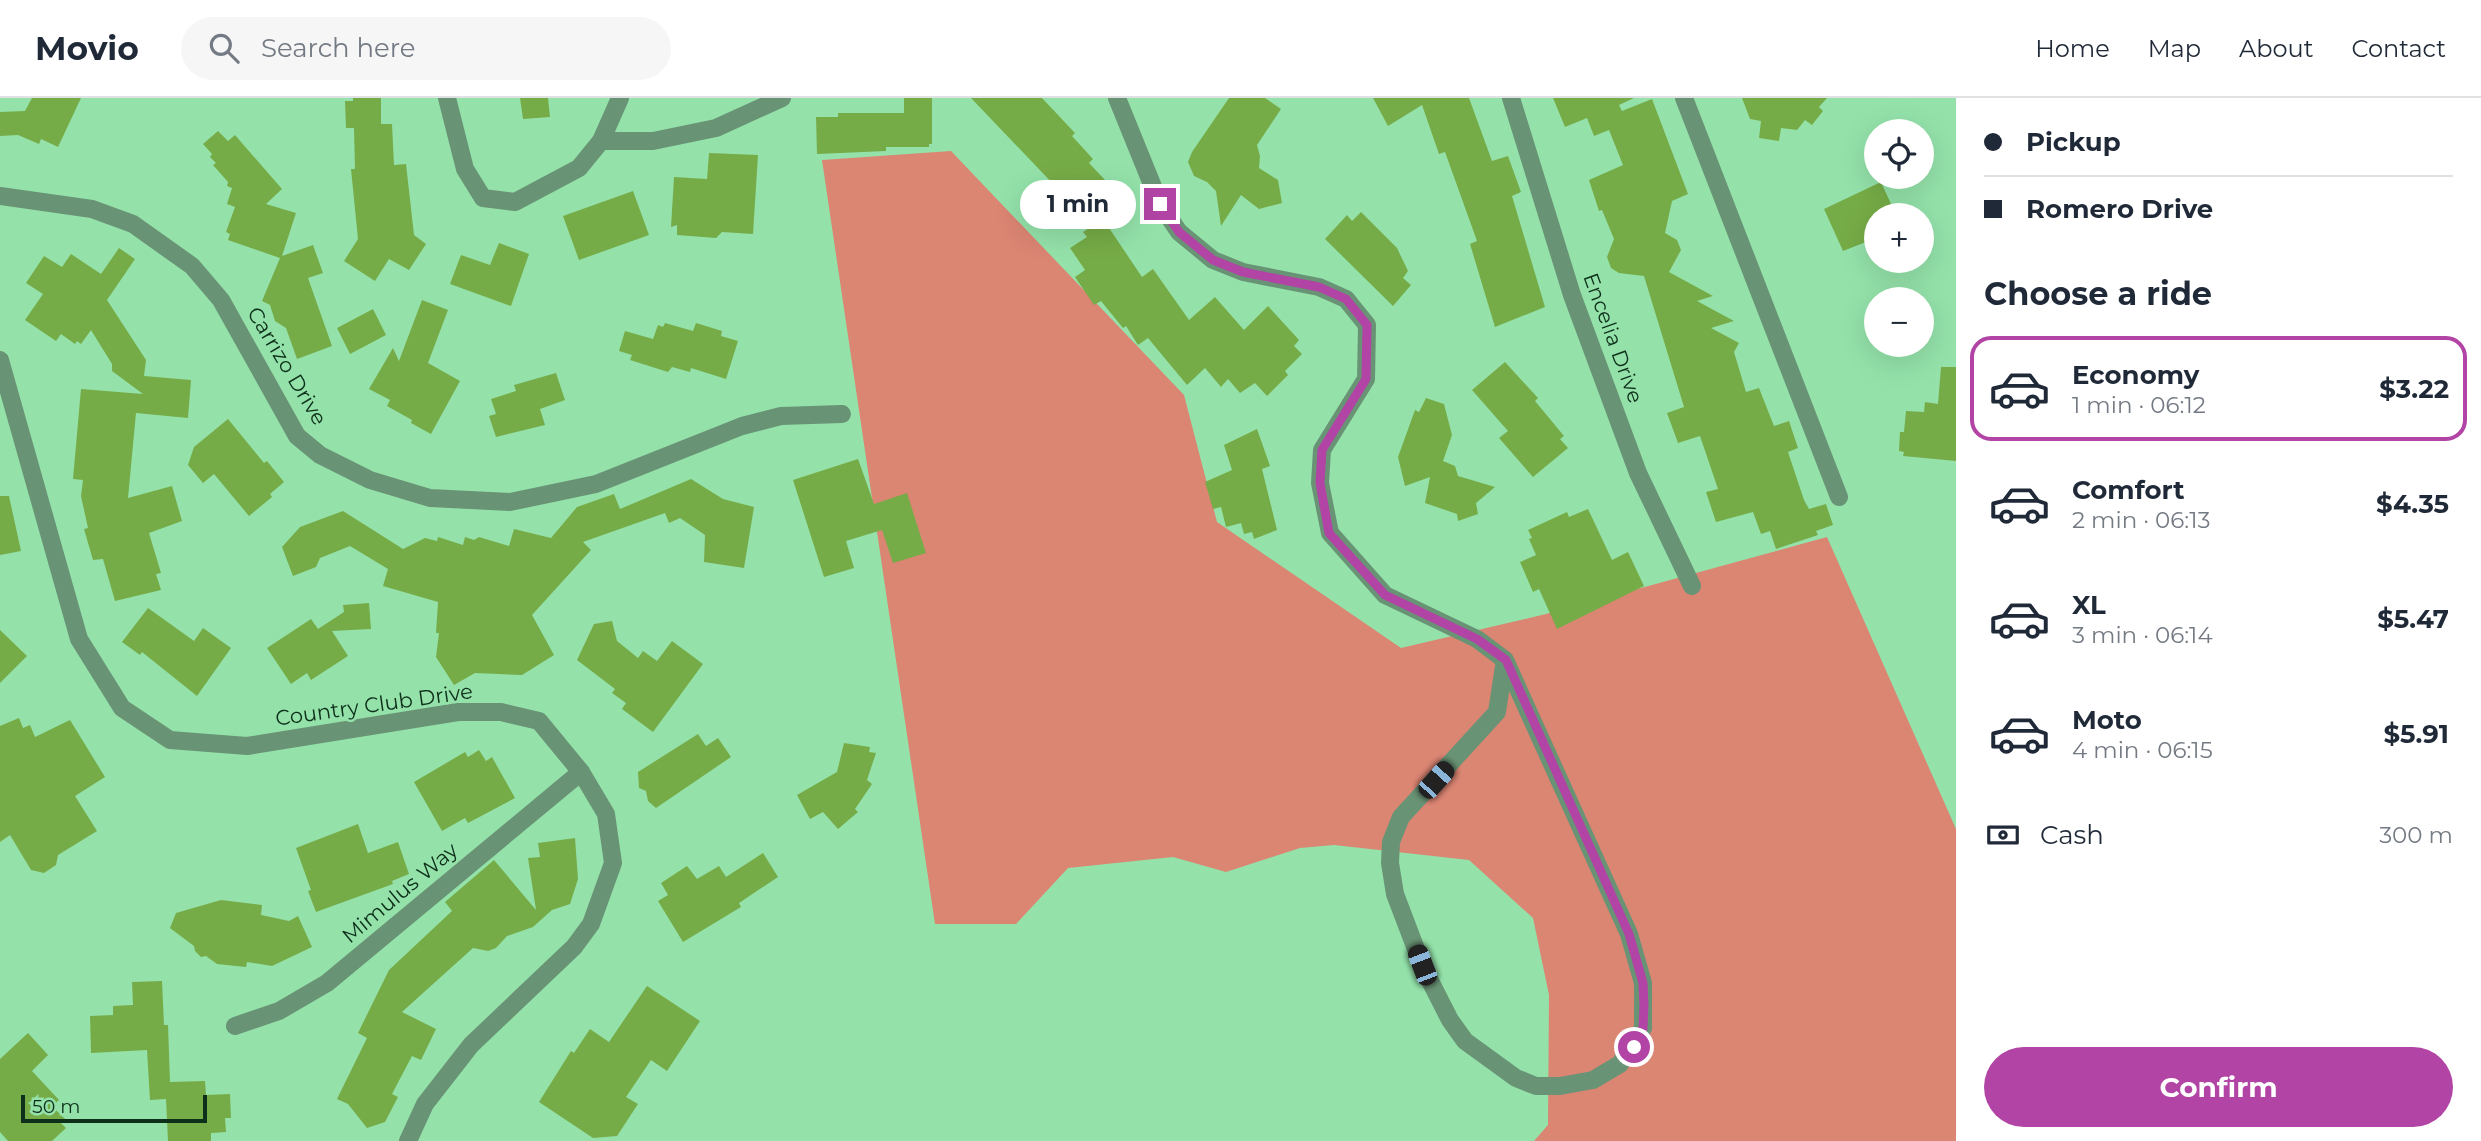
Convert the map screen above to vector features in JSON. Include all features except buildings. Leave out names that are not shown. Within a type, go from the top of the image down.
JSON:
[{"type":"street","points":[[447,98],[465,169],[483,198],[515,202],[579,168],[601,141],[620,98]]},
{"type":"street","points":[[601,141],[653,141],[716,128],[782,98]]},
{"type":"street","points":[[1117,98],[1160,204],[1179,232],[1213,260],[1243,272],[1319,287],[1346,299],[1367,325],[1366,379],[1322,450],[1320,483],[1329,533],[1385,595],[1477,639],[1506,660],[1629,934],[1643,983],[1643,1028],[1620,1064],[1593,1080],[1560,1086],[1536,1086],[1516,1078],[1465,1041],[1450,1020],[1422,965],[1395,894],[1390,863],[1391,842],[1401,817],[1497,712],[1506,660]]},
{"type":"street","name":"Encelia Drive","points":[[1511,98],[1572,295],[1637,473],[1692,586]]},
{"type":"street","points":[[1684,98],[1839,497]]},
{"type":"street","name":"Carrizo Drive","points":[[0,195],[92,209],[133,224],[153,238],[192,266],[222,300],[297,436],[320,455],[370,480],[430,498],[510,502],[596,484],[742,426],[781,416],[842,414]]},
{"type":"street","name":"Country Club Drive","points":[[0,360],[79,639],[122,708],[170,740],[247,746],[458,712],[501,712],[539,721],[581,772],[606,814],[613,863],[591,924],[574,947],[471,1045],[425,1104],[408,1141]]},
{"type":"street","name":"Mimulus Way","points":[[235,1026],[278,1011],[327,983],[581,772]]},
{"type":"shaded area","points":[[951,151],[1184,395],[1217,522],[1401,648],[1546,614],[1827,537],[1956,829],[1956,1141],[1534,1141],[1548,1125],[1549,995],[1533,918],[1469,860],[1334,845],[1300,848],[1226,872],[1173,857],[1068,868],[1016,924],[935,924],[822,160]]},
{"type":"route","points":[[1160,204],[1179,232],[1213,260],[1243,272],[1319,287],[1346,299],[1367,325],[1366,379],[1322,450],[1320,483],[1329,533],[1385,595],[1477,639],[1506,660],[1629,934],[1643,983],[1643,1028],[1634,1047]]}]
